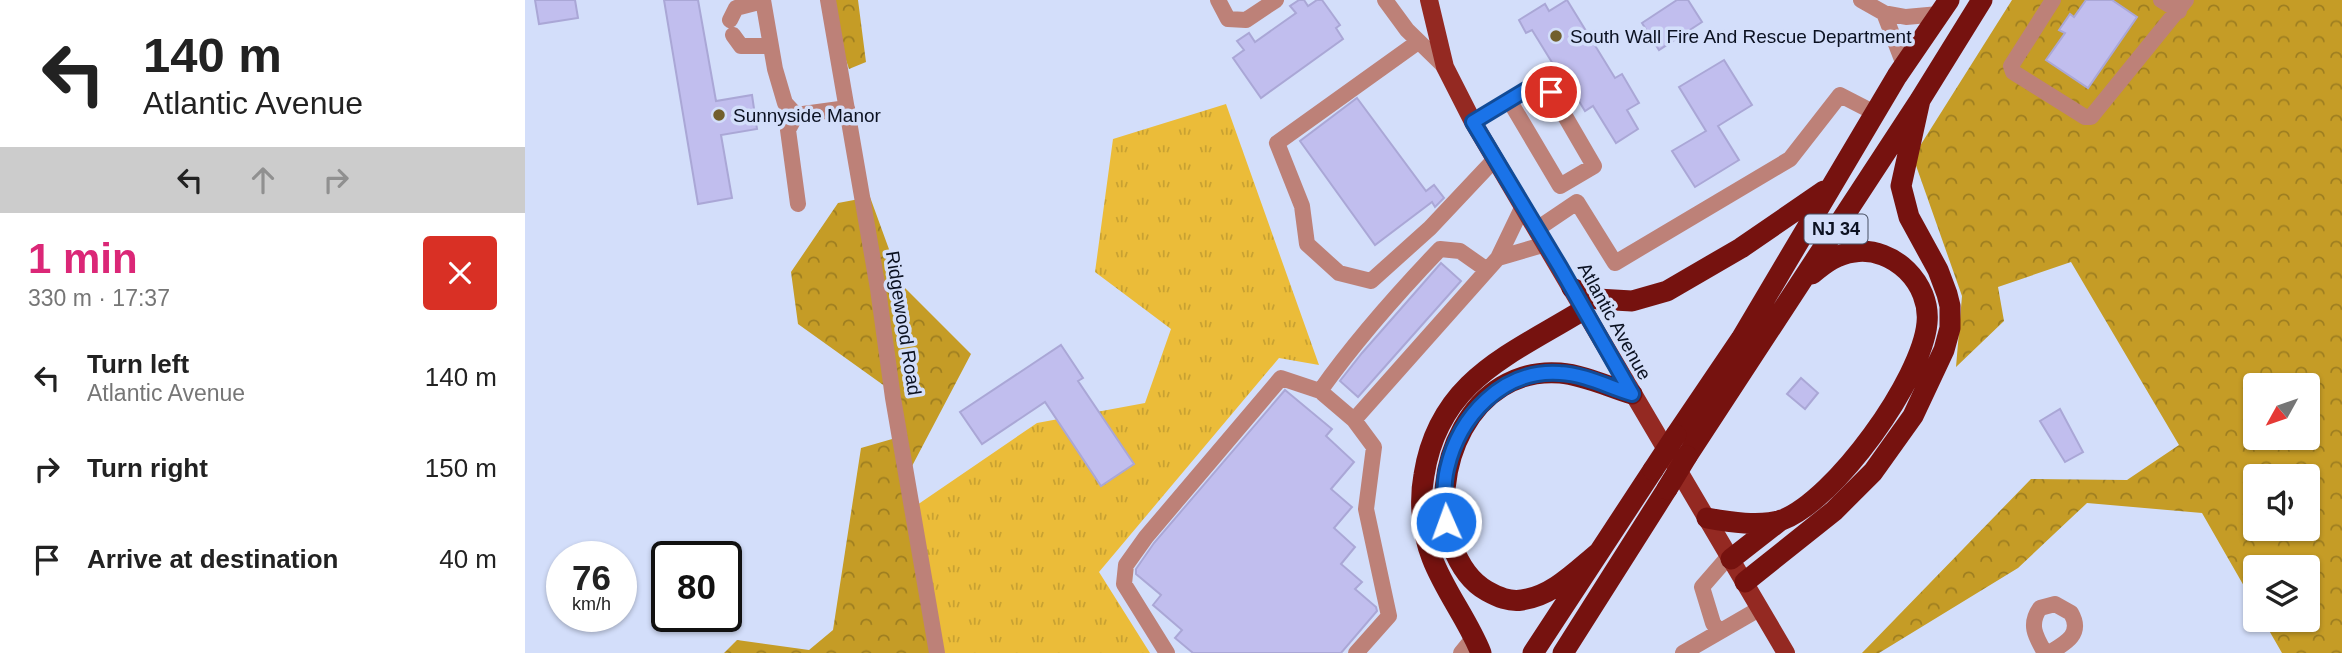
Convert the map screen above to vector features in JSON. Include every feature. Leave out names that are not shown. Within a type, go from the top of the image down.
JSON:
[{"type":"highway","name":"NJ 34","points":[[1563,653],[1982,0]]},
{"type":"highway","name":"NJ 34","points":[[1533,653],[1741,339],[1904,65],[1944,7]]},
{"type":"highway","points":[[1745,582],[1834,511],[1873,472],[1913,416],[1944,350],[1950,328],[1947,294],[1938,270],[1909,217],[1901,186],[1920,100]]},
{"type":"highway","points":[[1572,288],[1597,299],[1633,301],[1667,290],[1741,248],[1831,186]]},
{"type":"highway","points":[[1730,557],[1807,504],[1859,453],[1883,421],[1905,382],[1927,324],[1925,298],[1919,284],[1898,262],[1882,255],[1854,252],[1830,260],[1800,284]]},
{"type":"highway","points":[[1472,648],[1428,546],[1422,503],[1424,470],[1432,439],[1449,406],[1473,379],[1583,310]]},
{"type":"highway","points":[[1598,554],[1550,592],[1533,598],[1507,600],[1481,588],[1465,572],[1450,539],[1444,502],[1447,470],[1455,444],[1469,418],[1499,389],[1523,378],[1547,373],[1573,374],[1632,394]]},
{"type":"highway","points":[[1707,518],[1755,523],[1781,520]]},
{"type":"main road","name":"Atlantic Avenue","points":[[1429,0],[1445,67],[1473,122],[1786,653]]},
{"type":"street","points":[[771,46],[741,46],[731,28],[736,8],[763,0],[771,46],[775,69],[785,103],[796,115]]},
{"type":"street","name":"Ridgewood Road","points":[[828,0],[936,653]]},
{"type":"street","points":[[1217,0],[1228,19],[1246,20],[1276,0]]},
{"type":"street","points":[[1385,0],[1407,30],[1445,67]]},
{"type":"street","points":[[2053,0],[2011,66],[2013,72],[2085,117],[2091,117],[2182,5],[2161,0]]},
{"type":"street","points":[[1866,1],[1884,13],[1906,17],[1944,7]]},
{"type":"street","points":[[1884,13],[1904,65]]},
{"type":"street","points":[[1418,42],[1277,143],[1302,206],[1307,244],[1339,273],[1371,281],[1430,228],[1495,159]]},
{"type":"street","points":[[1473,122],[1509,100],[1536,86],[1551,92],[1594,166],[1560,186],[1509,100]]},
{"type":"street","points":[[1493,264],[1541,236],[1577,202],[1615,262],[1790,159],[1840,95],[1875,113]]},
{"type":"street","points":[[796,115],[847,108]]},
{"type":"street","points":[[796,115],[788,130],[798,204]]},
{"type":"street","points":[[1354,420],[1493,264],[1523,206]]},
{"type":"street","points":[[1320,391],[1395,297],[1440,249],[1459,251],[1493,264]]},
{"type":"street","points":[[1167,653],[1124,584],[1126,565],[1146,537],[1281,378],[1320,391],[1354,420],[1374,447],[1366,509],[1389,616],[1356,653]]},
{"type":"street","points":[[1719,632],[1713,623],[1702,587],[1730,557]]},
{"type":"street","points":[[1683,653],[1759,609]]},
{"type":"green space","points":[[826,0],[858,0],[866,62],[849,69]]},
{"type":"green space","points":[[2012,0],[2342,0],[2342,653],[2282,653],[2270,632],[2320,632],[2320,555],[2243,555],[2243,584],[2202,513],[2087,503],[2018,568],[1879,653],[1862,653],[2031,479],[2127,480],[2179,445],[2071,262],[1998,287],[2004,321],[1956,367],[1962,296],[1913,157]]},
{"type":"green space","points":[[1226,104],[1319,365],[1279,358],[1099,572],[1150,653],[940,653],[917,505],[1037,423],[1145,403],[1171,329],[1095,272],[1113,139]]},
{"type":"green space","points":[[870,197],[902,285],[971,354],[911,468],[940,653],[724,653],[737,640],[809,650],[833,630],[861,448],[906,435],[900,397],[798,324],[791,272],[838,203]]},
{"type":"building","points":[[535,0],[575,0],[578,18],[539,24]]},
{"type":"building","name":"Sunnyside Manor","points":[[664,0],[698,0],[716,101],[752,95],[757,129],[721,135],[732,198],[698,204]]},
{"type":"building","points":[[1304,0],[1308,6],[1322,0],[1340,25],[1336,28],[1343,39],[1261,98],[1233,58],[1244,50],[1237,41],[1249,33],[1255,42],[1296,13],[1290,6]]},
{"type":"building","points":[[1567,0],[1615,78],[1622,74],[1639,103],[1627,110],[1638,129],[1616,143],[1593,106],[1585,111],[1571,88],[1563,92],[1554,82],[1561,77],[1532,30],[1526,33],[1519,20],[1545,4],[1549,11]]},
{"type":"building","points":[[1677,0],[1688,0],[1702,22],[1659,50],[1642,23]]},
{"type":"building","points":[[2086,0],[2112,0],[2137,17],[2088,88],[2046,60],[2065,33],[2059,30],[2070,14],[2074,17]]},
{"type":"building","points":[[1724,60],[1752,105],[1718,126],[1739,160],[1695,187],[1672,151],[1706,131],[1679,87]]},
{"type":"building","points":[[1357,98],[1426,191],[1434,185],[1444,198],[1435,207],[1432,202],[1375,245],[1300,141]]},
{"type":"building","points":[[1441,263],[1461,281],[1358,397],[1340,381]]},
{"type":"building","points":[[1061,345],[1083,378],[1078,381],[1134,464],[1101,486],[1045,402],[982,444],[960,412]]},
{"type":"building","points":[[1801,378],[1818,393],[1805,409],[1787,394]]},
{"type":"building","points":[[1285,390],[1332,429],[1326,436],[1354,462],[1331,489],[1352,507],[1334,528],[1355,547],[1341,564],[1362,582],[1355,589],[1376,607],[1377,611],[1341,653],[1193,653],[1175,638],[1182,630],[1153,605],[1161,595],[1136,574],[1136,569],[1154,543]]},
{"type":"building","points":[[2060,409],[2083,452],[2065,462],[2040,421]]},
{"type":"place","name":"South Wall Fire And Rescue Department","points":[[1556,36]]},
{"type":"place","name":"Sunnyside Manor","points":[[719,115]]},
{"type":"route","points":[[1446,522],[1445,485],[1455,444],[1469,418],[1499,389],[1523,378],[1560,373],[1573,374],[1632,394],[1473,122],[1536,86],[1551,92]]}]
